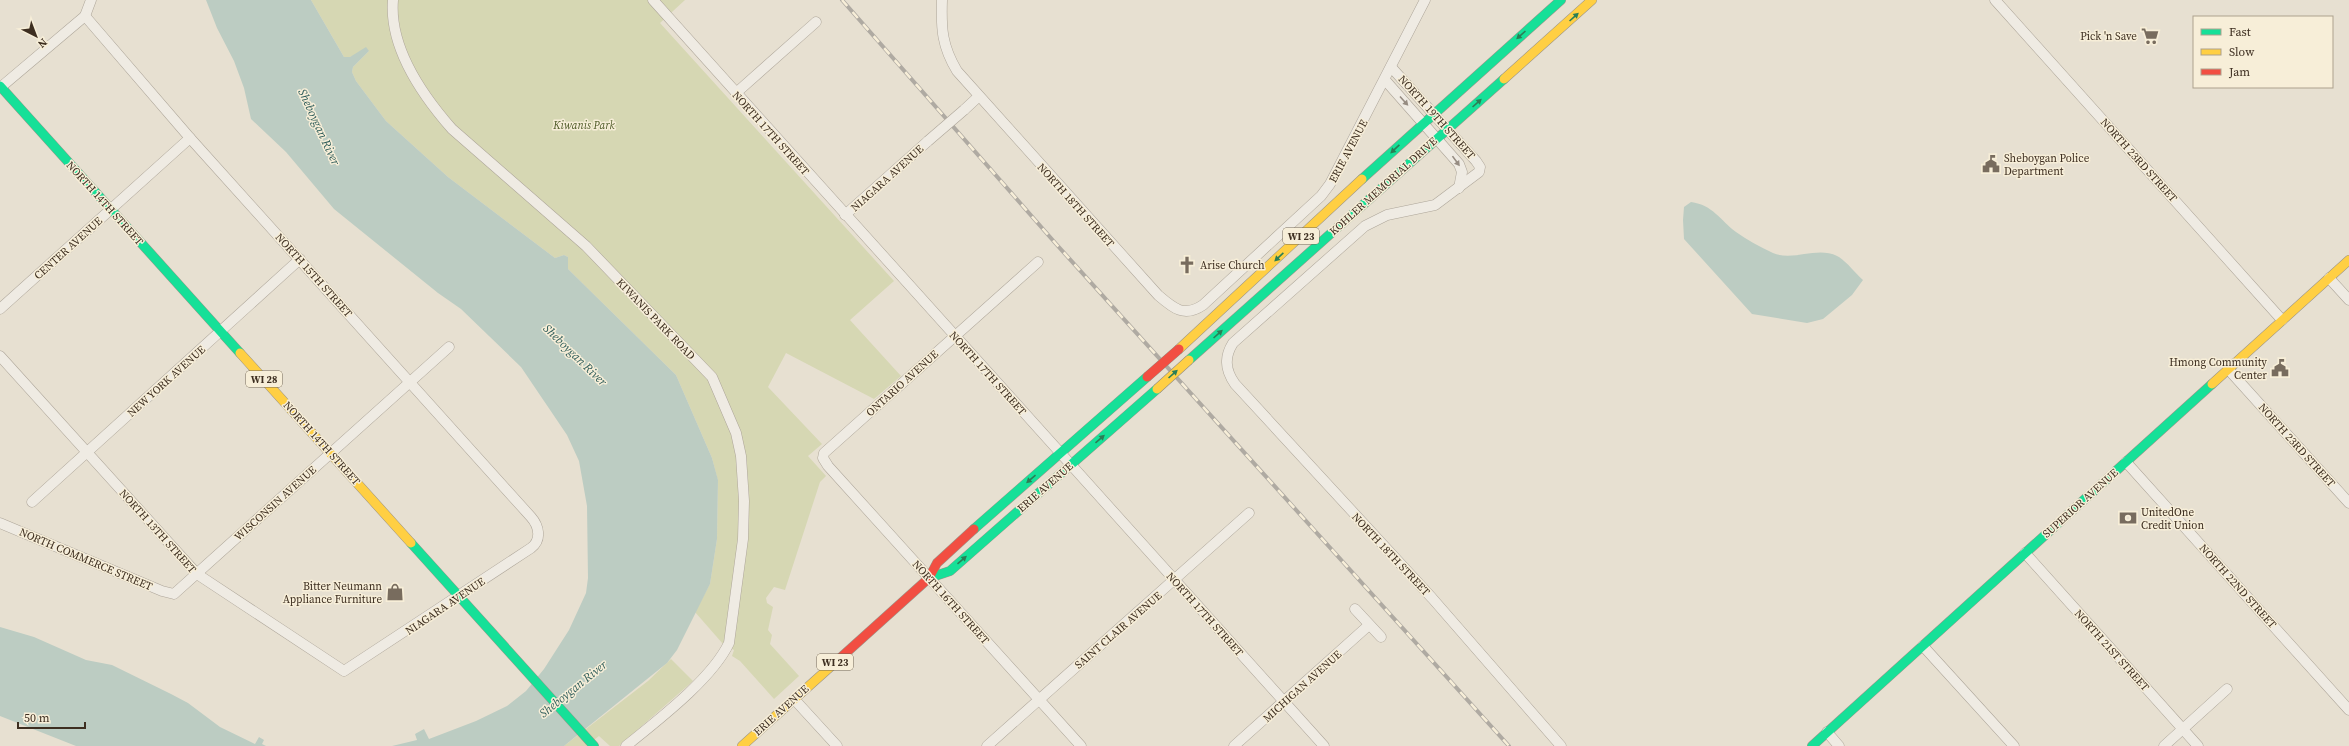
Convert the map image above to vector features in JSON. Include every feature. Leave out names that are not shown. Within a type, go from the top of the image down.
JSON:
[{"type":"main road","name":"KOHLER MEMORIAL DRIVE","points":[[1148,377],[1424,123],[1561,0]]},
{"type":"main road","name":"KOHLER MEMORIAL DRIVE","points":[[1157,389],[1592,0]]},
{"type":"main road","name":"NORTH 14TH STREET","points":[[0,87],[593,745]]},
{"type":"main road","name":"SUPERIOR AVENUE","points":[[1812,746],[2349,260]]},
{"type":"main road","name":"ERIE AVENUE","points":[[742,746],[929,578],[943,557],[1148,377]]},
{"type":"main road","name":"ERIE AVENUE","points":[[929,578],[950,571],[1157,389]]},
{"type":"street","points":[[0,87],[85,16],[91,0]]},
{"type":"street","name":"KIWANIS PARK ROAD","points":[[393,0],[393,16],[400,44],[418,83],[439,115],[452,129],[591,252],[712,377],[736,432],[741,456],[744,501],[743,539],[729,643],[723,656],[708,674],[626,746]]},
{"type":"street","name":"NORTH 17TH STREET","points":[[654,0],[954,337],[1324,746]]},
{"type":"street","name":"NORTH 18TH STREET","points":[[942,0],[942,40],[948,56],[957,71],[978,97],[1158,295],[1176,310]]},
{"type":"street","name":"ERIE AVENUE","points":[[1176,310],[1188,312],[1203,305],[1321,196],[1339,171],[1425,0]]},
{"type":"street","name":"NORTH 23RD STREET","points":[[1995,0],[2282,320]]},
{"type":"street","name":"NORTH 15TH STREET","points":[[85,16],[190,138],[533,519],[537,526],[538,535]]},
{"type":"street","points":[[736,93],[816,22]]},
{"type":"street","name":"NORTH 19TH STREET","points":[[1391,67],[1448,129],[1480,168],[1477,175],[1458,188]]},
{"type":"street","name":"NORTH 19TH STREET","points":[[1385,80],[1461,167],[1462,177],[1458,188]]},
{"type":"street","name":"NIAGARA AVENUE","points":[[845,215],[978,97]]},
{"type":"street","name":"CENTER AVENUE","points":[[0,309],[190,138]]},
{"type":"street","name":"NORTH 18TH STREET","points":[[1458,188],[1440,203],[1429,208],[1388,215],[1365,226],[1234,343],[1226,361],[1228,371],[1235,384],[1432,598],[1561,746]]},
{"type":"street","name":"NEW YORK AVENUE","points":[[32,502],[300,259]]},
{"type":"street","name":"ONTARIO AVENUE","points":[[823,458],[824,453],[1038,262]]},
{"type":"street","points":[[2329,278],[2349,300]]},
{"type":"street","name":"WISCONSIN AVENUE","points":[[172,594],[178,592],[450,347]]},
{"type":"street","name":"NORTH 13TH STREET","points":[[0,356],[197,574],[344,671]]},
{"type":"street","name":"NORTH 23RD STREET","points":[[2228,369],[2349,503]]},
{"type":"street","name":"NORTH 16TH STREET","points":[[823,458],[828,466],[1081,746]]},
{"type":"street","name":"NORTH 22ND STREET","points":[[2126,462],[2349,710]]},
{"type":"street","name":"SAINT CLAIR AVENUE","points":[[986,746],[1249,513]]},
{"type":"street","name":"NORTH COMMERCE STREET","points":[[0,523],[172,594]]},
{"type":"street","name":"NIAGARA AVENUE","points":[[344,671],[532,547],[538,535]]},
{"type":"street","name":"NORTH 21ST STREET","points":[[2025,553],[2198,746]]},
{"type":"street","points":[[1355,609],[1381,637]]},
{"type":"street","name":"MICHIGAN AVENUE","points":[[1234,746],[1369,625]]},
{"type":"street","points":[[1922,646],[2014,746]]},
{"type":"street","points":[[2164,746],[2227,689]]},
{"type":"street","points":[[794,699],[837,746]]},
{"type":"street","points":[[1827,732],[1839,746]]},
{"type":"green space","name":"Kiwanis Park","points":[[311,0],[685,0],[660,23],[894,281],[850,320],[901,376],[874,399],[786,353],[768,387],[822,444],[808,456],[826,476],[820,482],[785,590],[774,587],[766,598],[767,603],[773,607],[768,630],[772,635],[770,644],[799,676],[774,699],[740,661],[732,656],[734,650],[723,644],[695,612],[710,584],[717,539],[718,481],[712,458],[676,375],[568,269],[568,257],[564,255],[555,258],[448,177],[386,121],[356,81],[352,72],[353,67],[369,51],[350,57],[344,57]]},
{"type":"green space","points":[[671,659],[693,681],[619,746],[610,746],[599,736],[586,746],[564,746],[648,681]]},
{"type":"water","name":"Sheboygan River","points":[[206,0],[311,0],[344,57],[350,57],[366,47],[369,51],[353,67],[352,72],[356,81],[386,121],[448,177],[555,258],[564,255],[568,257],[568,269],[676,375],[712,458],[718,480],[717,539],[710,584],[677,650],[667,663],[564,746],[392,746],[417,740],[415,734],[424,729],[429,739],[476,721],[507,706],[526,691],[544,669],[569,630],[586,593],[588,578],[587,506],[579,461],[567,435],[521,367],[461,309],[438,293],[334,209],[286,152],[251,119],[244,88],[234,61],[217,28]]},
{"type":"water","points":[[1691,202],[1705,206],[1740,235],[1773,253],[1789,256],[1814,253],[1831,254],[1842,259],[1863,280],[1852,295],[1823,319],[1807,323],[1752,314],[1684,239],[1684,207]]},
{"type":"water","points":[[0,627],[34,637],[86,660],[112,665],[188,703],[220,727],[255,744],[259,737],[264,740],[262,744],[266,746],[76,746],[0,716]]},
{"type":"railway","points":[[842,0],[1057,245],[1509,746]]},
{"type":"traffic: fast","points":[[1362,179],[1561,0]]},
{"type":"traffic: fast","points":[[1189,360],[1504,79]]},
{"type":"traffic: fast","points":[[0,86],[240,353]]},
{"type":"traffic: fast","points":[[974,529],[1147,377]]},
{"type":"traffic: fast","points":[[1812,746],[2212,384]]},
{"type":"traffic: fast","points":[[929,578],[950,571],[1157,389]]},
{"type":"traffic: fast","points":[[411,543],[594,746]]},
{"type":"traffic: slow","points":[[1504,79],[1592,0]]},
{"type":"traffic: slow","points":[[1179,349],[1362,179]]},
{"type":"traffic: slow","points":[[2212,384],[2349,260]]},
{"type":"traffic: slow","points":[[240,353],[411,543]]},
{"type":"traffic: slow","points":[[1157,389],[1189,360]]},
{"type":"traffic: slow","points":[[742,746],[838,660]]},
{"type":"traffic: jam","points":[[1147,377],[1179,349]]},
{"type":"traffic: jam","points":[[838,660],[929,578],[937,563],[974,529]]},
{"type":"place","name":"Pick 'n Save","points":[[2150,36]]},
{"type":"place","name":"Sheboygan Police Department","points":[[1991,164]]},
{"type":"place","name":"Arise Church","points":[[1187,265]]},
{"type":"place","name":"Hmong Community Center","points":[[2280,368]]},
{"type":"place","name":"UnitedOne Credit Union","points":[[2128,518]]},
{"type":"place","name":"Bitter Neumann Appliance Furniture","points":[[395,592]]}]
